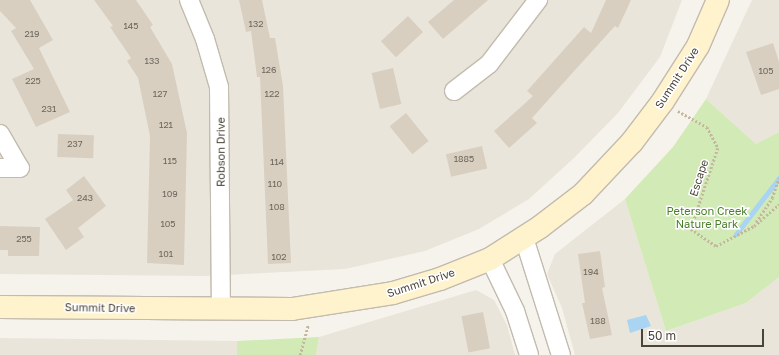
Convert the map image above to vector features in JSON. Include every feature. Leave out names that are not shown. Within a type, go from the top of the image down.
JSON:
[{"type":"main road","name":"Summit Drive","points":[[0,306],[292,309],[353,301],[393,293],[440,279],[490,258],[524,238],[583,194],[632,142],[662,101],[698,46],[718,0]]},
{"type":"street","name":"Robson Drive","points":[[189,0],[205,39],[219,87],[221,309]]},
{"type":"street","points":[[454,91],[489,64],[538,0]]},
{"type":"street","points":[[0,134],[20,168],[0,168]]},
{"type":"street","points":[[524,238],[561,355]]},
{"type":"street","points":[[490,258],[515,311],[529,355]]},
{"type":"path","name":"Escape","points":[[662,101],[707,127],[718,148],[691,229],[716,246],[754,226],[779,204]]},
{"type":"path","points":[[754,226],[772,198],[779,178]]},
{"type":"path","points":[[300,355],[308,324]]},
{"type":"shaded area","points":[[0,0],[682,0],[660,57],[618,113],[574,158],[529,199],[479,229],[425,251],[345,269],[203,276],[0,274]]},
{"type":"shaded area","points":[[752,0],[779,0],[779,132],[756,144],[706,99]]},
{"type":"shaded area","points":[[625,199],[666,331],[746,303],[779,277],[779,355],[575,355],[562,308],[547,274],[555,254]]},
{"type":"shaded area","points":[[476,290],[494,300],[507,325],[515,355],[316,355],[319,337]]},
{"type":"shaded area","points":[[0,338],[237,341],[237,355],[0,355]]},
{"type":"green space","name":"Peterson Creek Nature Park","points":[[706,99],[756,144],[779,132],[779,277],[746,303],[666,331],[625,199],[673,147]]},
{"type":"green space","points":[[319,337],[316,355],[237,355],[237,341]]},
{"type":"water","points":[[646,315],[651,326],[630,333],[627,320]]},
{"type":"building","points":[[0,0],[30,0],[53,40],[39,48],[70,112],[36,127],[12,79],[34,69],[11,31],[16,28],[0,11]]},
{"type":"building","points":[[94,0],[136,0],[153,25],[150,27],[172,64],[187,133],[184,265],[147,263],[150,136],[138,78],[127,61],[131,58],[110,27],[113,26]]},
{"type":"building","points":[[239,0],[262,0],[270,38],[275,38],[283,86],[291,263],[268,264],[260,77],[257,77],[251,31],[246,32]]},
{"type":"building","points":[[454,0],[488,0],[443,39],[428,22]]},
{"type":"building","points":[[606,0],[631,0],[618,28],[615,26],[532,118],[537,123],[509,148],[494,131],[533,96],[527,91],[584,27],[591,33]]},
{"type":"building","points":[[408,16],[423,32],[396,57],[381,41]]},
{"type":"building","points":[[773,43],[779,62],[779,89],[761,95],[746,52]]},
{"type":"building","points":[[393,68],[401,104],[380,109],[372,73]]},
{"type":"building","points":[[406,113],[429,141],[412,154],[390,126]]},
{"type":"building","points":[[58,134],[94,135],[93,158],[57,157]]},
{"type":"building","points":[[482,146],[487,168],[451,177],[446,154]]},
{"type":"building","points":[[84,176],[106,206],[78,228],[84,237],[66,250],[45,219],[73,200],[66,190]]},
{"type":"building","points":[[0,226],[40,227],[39,256],[8,256],[8,250],[0,250]]},
{"type":"building","points":[[600,251],[605,287],[602,288],[612,335],[590,339],[582,303],[585,303],[578,254]]},
{"type":"building","points":[[483,312],[490,348],[468,353],[461,316]]},
{"type":"waterway","points":[[736,234],[779,178]]}]
